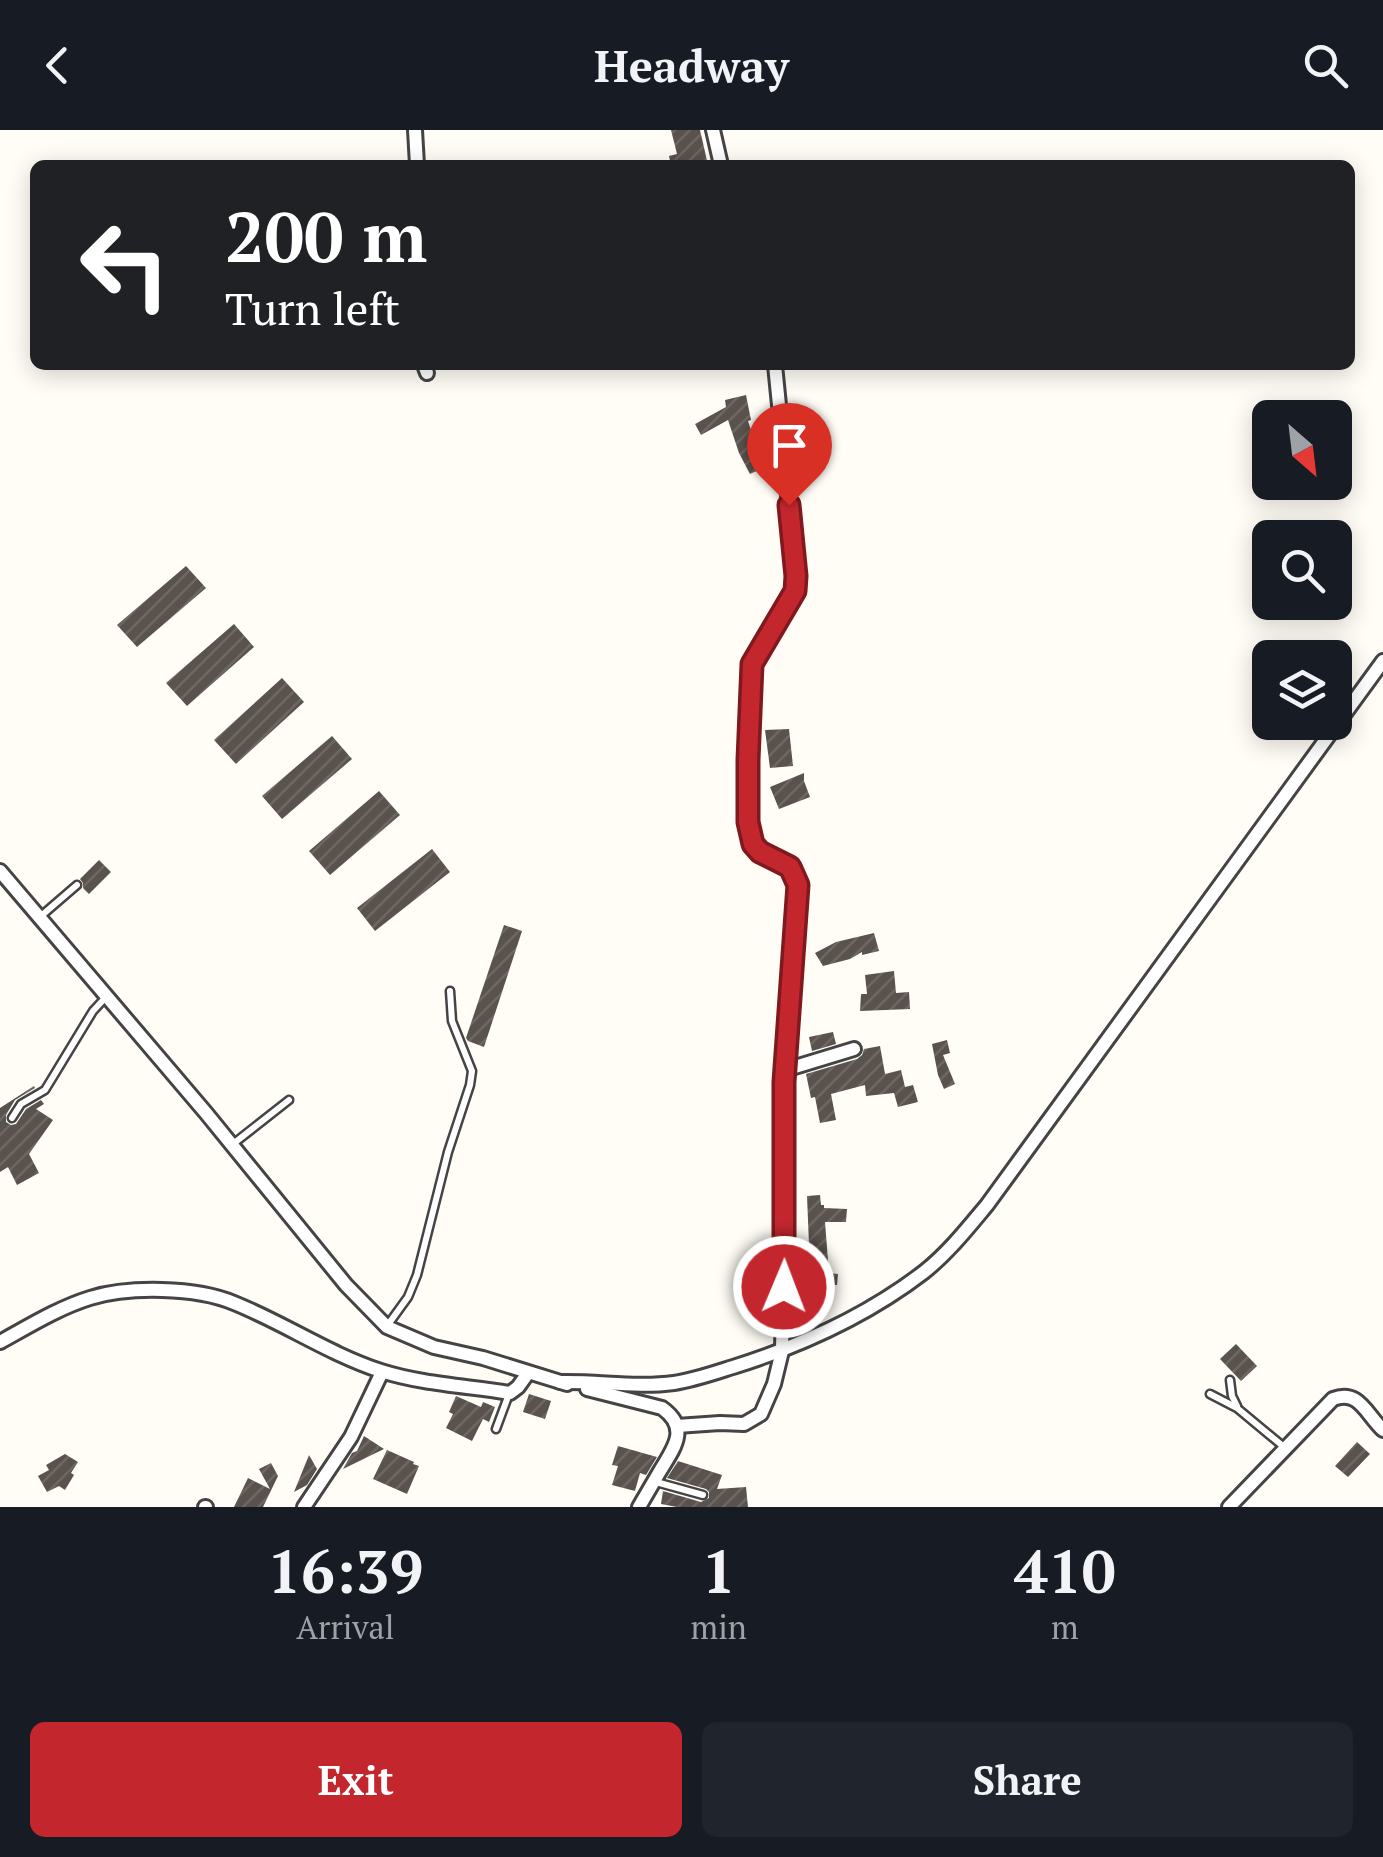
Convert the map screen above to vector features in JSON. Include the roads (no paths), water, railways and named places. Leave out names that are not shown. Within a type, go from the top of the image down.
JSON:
[{"type":"street","points":[[415,130],[417,160]]},
{"type":"street","points":[[713,130],[720,160]]},
{"type":"street","points":[[677,1426],[744,1424],[760,1414],[774,1384],[782,1351],[784,1070],[798,885],[790,867],[760,852],[753,844],[748,806],[752,664],[795,591],[796,576],[775,370]]},
{"type":"street","points":[[560,1382],[626,1386],[677,1382],[782,1351],[845,1320],[925,1271],[959,1239],[1010,1173],[1383,661]]},
{"type":"street","points":[[0,872],[346,1285],[387,1327],[434,1346],[669,1413],[677,1426],[676,1445],[639,1507]]},
{"type":"street","points":[[784,1070],[854,1048]]},
{"type":"street","points":[[0,1342],[91,1298],[127,1291],[168,1291],[210,1295],[232,1302],[382,1372],[510,1393],[528,1373]]},
{"type":"street","points":[[304,1507],[351,1437],[382,1372]]},
{"type":"street","points":[[1229,1507],[1333,1398],[1346,1395],[1356,1399],[1383,1430]]},
{"type":"lane","points":[[40,916],[77,885]]},
{"type":"lane","points":[[387,1327],[408,1297],[417,1275],[448,1152],[470,1085],[472,1072],[452,1021],[450,991]]},
{"type":"lane","points":[[12,1118],[21,1104],[44,1090],[107,996]]},
{"type":"lane","points":[[232,1145],[289,1100]]},
{"type":"lane","points":[[1230,1380],[1237,1408]]},
{"type":"lane","points":[[496,1428],[510,1393]]},
{"type":"lane","points":[[1210,1394],[1237,1408],[1284,1448]]},
{"type":"lane","points":[[654,1481],[703,1495]]}]
